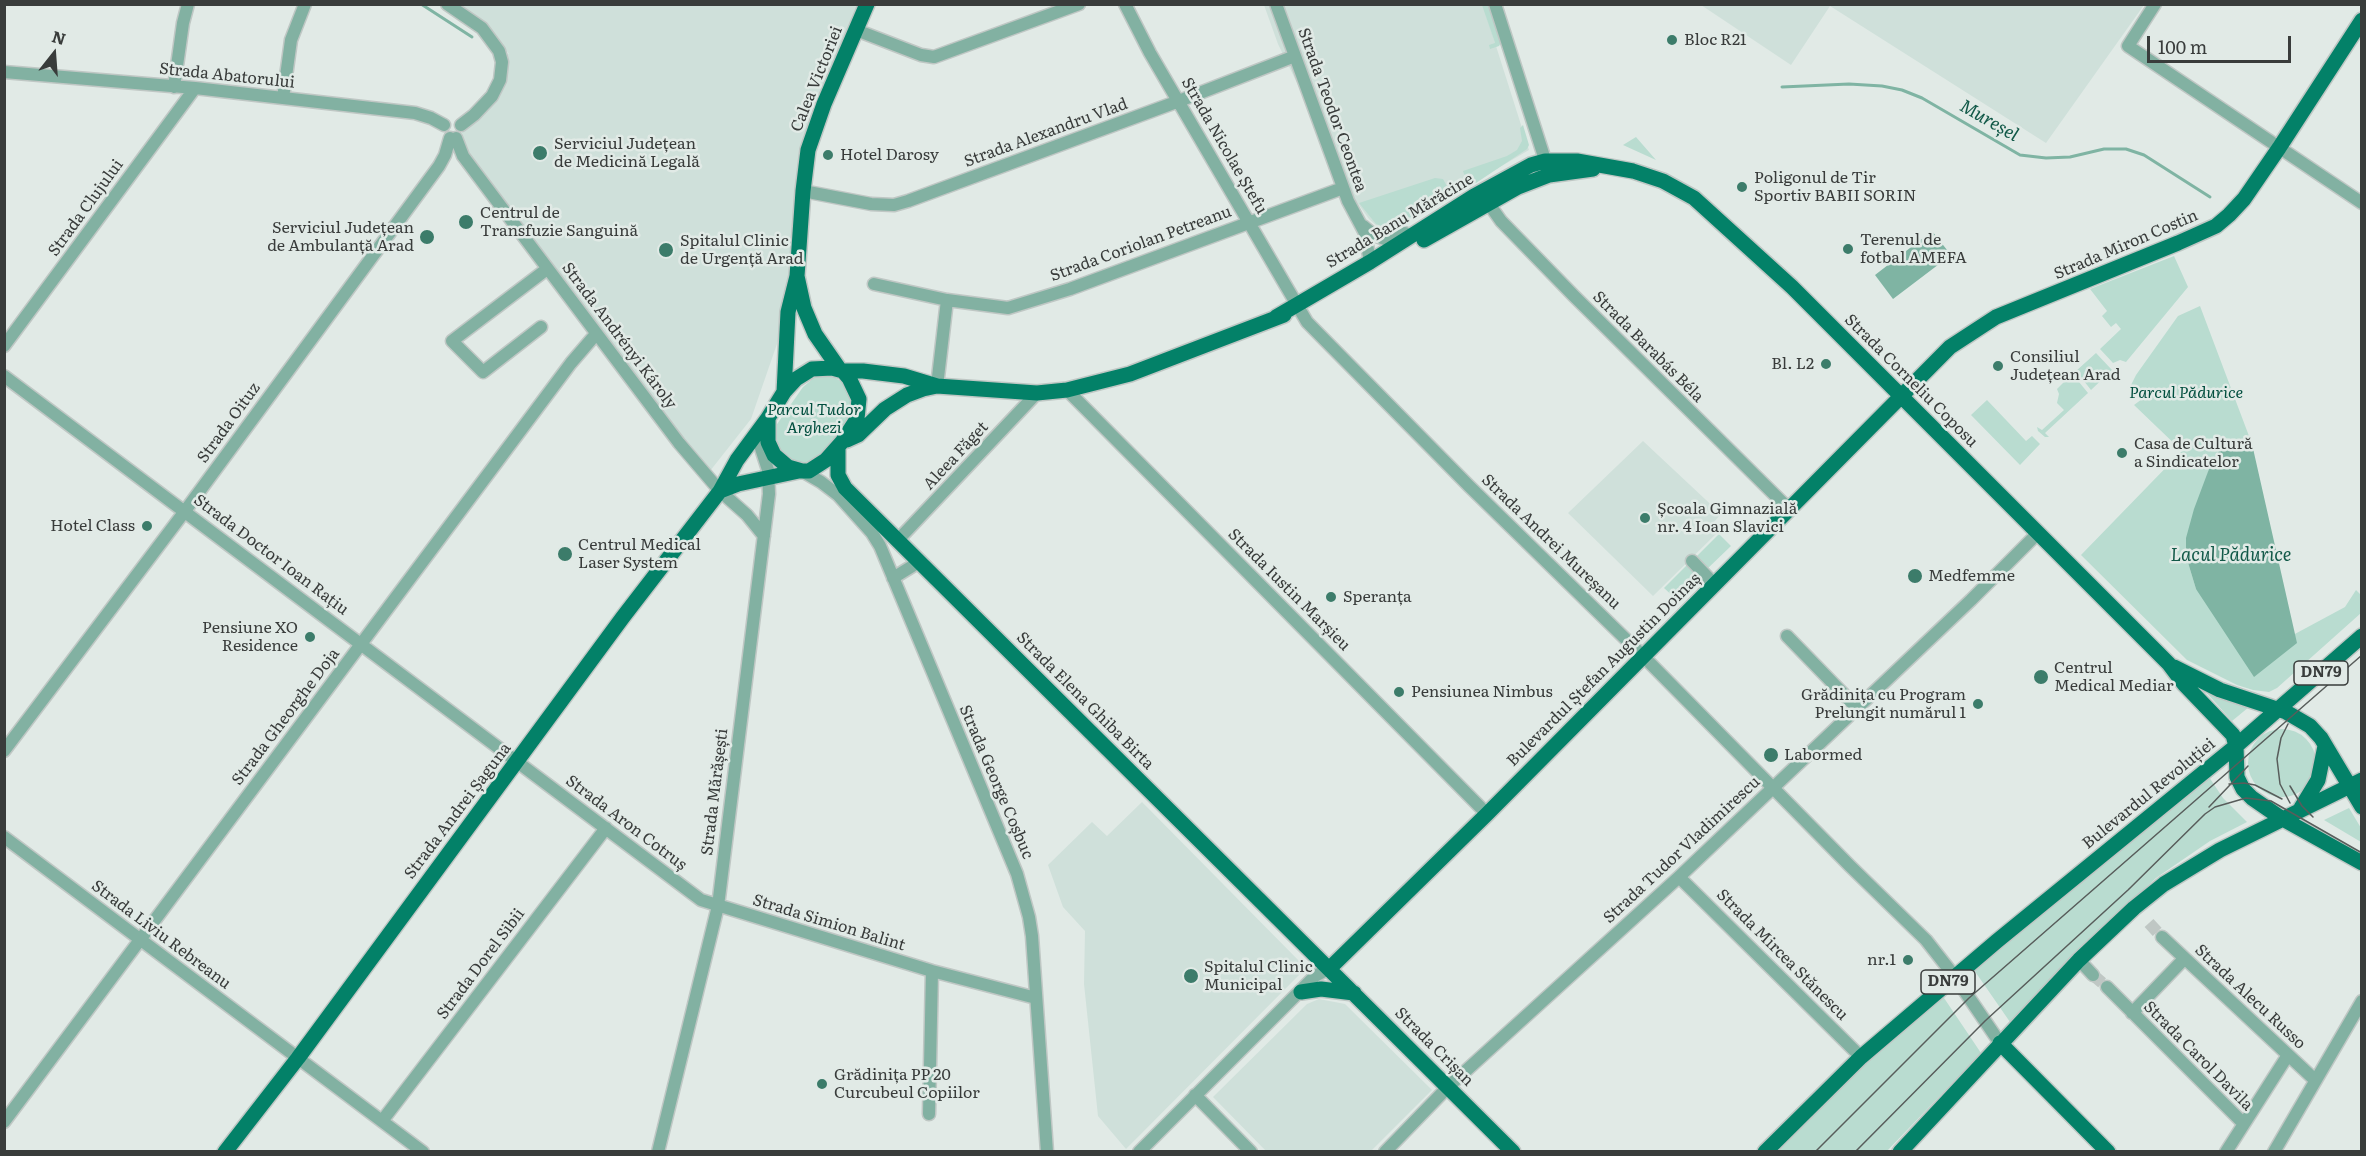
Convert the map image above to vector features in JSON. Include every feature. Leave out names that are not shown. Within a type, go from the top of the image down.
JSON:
[{"type":"main road","name":"Calea Victoriei","points":[[784,392],[788,312],[797,276],[803,191],[811,137],[867,4]]},
{"type":"main road","name":"Strada Miron Costin","points":[[1900,395],[1950,347],[1996,317],[2216,226],[2236,208],[2279,148],[2361,20]]},
{"type":"main road","name":"Strada Corneliu Coposu","points":[[1547,168],[1577,161],[1633,171],[1663,180],[1694,198],[1792,286],[2169,664],[2184,684],[2230,731],[2236,747]]},
{"type":"main road","name":"Strada Banu Mărăcine","points":[[842,371],[904,376],[937,386],[1037,393],[1067,390],[1130,374],[1298,307],[1489,204],[1547,168]]},
{"type":"main road","name":"Strada Banu Mărăcine","points":[[1298,307],[1514,172],[1547,168]]},
{"type":"main road","name":"Calea Victoriei","points":[[797,276],[804,308],[815,334],[842,371]]},
{"type":"main road","points":[[720,491],[738,484],[817,468],[840,445],[857,419],[860,408],[856,390],[842,371],[824,367],[812,369],[796,379],[784,392],[768,418],[767,432],[771,449],[788,467],[800,471]]},
{"type":"main road","name":"Strada Banu Mărăcine","points":[[840,445],[858,435],[885,409],[907,395],[937,386]]},
{"type":"main road","name":"Bulevardul Ștefan Augustin Doinaș","points":[[1330,968],[1487,814],[1900,395]]},
{"type":"main road","name":"Strada Andrei Șaguna","points":[[225,1152],[298,1058],[623,617],[720,491],[737,460],[768,418]]},
{"type":"main road","name":"Strada Elena Ghiba Birta","points":[[840,445],[838,475],[842,484],[1330,968]]},
{"type":"main road","name":"Bulevardul Revoluției","points":[[1765,1152],[1861,1057],[1955,976],[2236,747],[2361,636]]},
{"type":"main road","name":"Strada Corneliu Coposu","points":[[2169,664],[2220,690],[2279,710]]},
{"type":"main road","points":[[2279,710],[2310,726],[2355,784],[2361,807]]},
{"type":"main road","points":[[2299,810],[2318,780],[2325,746]]},
{"type":"main road","points":[[2236,747],[2236,771],[2241,785],[2252,798],[2281,818],[2361,863]]},
{"type":"main road","points":[[1900,1152],[2079,960],[2134,908],[2164,884],[2195,864],[2281,818],[2355,784]]},
{"type":"main road","name":"Strada Crișan","points":[[1330,968],[1513,1152]]},
{"type":"main road","points":[[1301,992],[1321,989],[1354,993]]},
{"type":"main road","points":[[2000,1043],[2108,1152]]},
{"type":"street","points":[[174,87],[188,4]]},
{"type":"street","points":[[283,98],[291,40],[305,4]]},
{"type":"street","points":[[447,4],[482,28],[499,51],[502,62],[500,80],[492,96],[474,116],[461,125]]},
{"type":"street","points":[[856,30],[921,55],[934,57],[1079,4]]},
{"type":"street","name":"Strada Nicolae Ștefu","points":[[1125,4],[1150,53],[1298,307]]},
{"type":"street","name":"Strada Teodor Ceontea","points":[[1276,4],[1343,188],[1362,225],[1370,262]]},
{"type":"street","points":[[1495,4],[1547,168]]},
{"type":"street","points":[[2155,4],[2128,46],[2361,203]]},
{"type":"street","name":"Strada Alexandru Vlad","points":[[803,191],[871,204],[894,205],[1295,56]]},
{"type":"street","name":"Strada Abatorului","points":[[4,72],[195,88],[415,113],[444,125]]},
{"type":"street","name":"Strada Clujului","points":[[4,346],[195,88]]},
{"type":"street","points":[[452,120],[461,125],[462,131],[453,138],[444,132],[444,125],[452,120]]},
{"type":"street","name":"Strada Andrényi Károly","points":[[453,138],[463,156],[596,334],[679,443],[720,491]]},
{"type":"street","name":"Strada Oituz","points":[[4,751],[185,511],[439,166],[453,138]]},
{"type":"street","name":"Strada Coriolan Petreanu","points":[[874,284],[999,309],[1015,307],[1070,289],[1343,188]]},
{"type":"street","name":"Strada Barabás Béla","points":[[1489,204],[1501,221],[1574,296],[1789,509]]},
{"type":"street","points":[[1362,225],[1374,235],[1387,240],[1411,230],[1422,231]]},
{"type":"street","points":[[541,327],[483,372],[452,341],[547,269]]},
{"type":"street","points":[[937,386],[947,300]]},
{"type":"street","name":"Strada Andrei Mureșanu","points":[[1298,307],[1312,328],[1919,933],[1955,976]]},
{"type":"street","name":"Strada Gheorghe Doja","points":[[4,1122],[571,363],[596,334]]},
{"type":"street","name":"Strada Doctor Ioan Rațiu","points":[[4,376],[518,761]]},
{"type":"street","name":"Strada Iustin Marșieu","points":[[1067,390],[1487,814]]},
{"type":"street","name":"Aleea Făget","points":[[898,540],[1037,393]]},
{"type":"street","name":"Strada Mărășești","points":[[658,1152],[718,906],[769,494],[769,478],[756,434]]},
{"type":"street","name":"Strada George Coșbuc","points":[[800,471],[831,489],[872,533],[880,546],[1023,892],[1032,936],[1047,1152]]},
{"type":"street","points":[[720,491],[747,515],[764,536]]},
{"type":"street","name":"Strada Tudor Vladimirescu","points":[[1385,1152],[1448,1087],[1679,877],[2037,534]]},
{"type":"street","points":[[1692,561],[1714,584]]},
{"type":"street","points":[[893,578],[919,562]]},
{"type":"street","points":[[1787,636],[1857,708]]},
{"type":"street","name":"Strada Aron Cotruș","points":[[518,761],[701,900],[718,906]]},
{"type":"street","name":"Strada Dorel Sibii","points":[[382,1121],[606,828]]},
{"type":"street","name":"Strada Liviu Rebreanu","points":[[4,837],[382,1121],[417,1150]]},
{"type":"street","name":"Strada Mircea Stănescu","points":[[1679,877],[1861,1057]]},
{"type":"street","name":"Strada Simion Balint","points":[[718,906],[932,971],[1036,998]]},
{"type":"street","name":"Strada Alecu Russo","points":[[2162,937],[2315,1080]]},
{"type":"street","points":[[2132,1013],[2184,958]]},
{"type":"street","points":[[2079,960],[2093,975]]},
{"type":"street","points":[[1139,1152],[1315,976],[1330,968]]},
{"type":"street","points":[[929,1114],[932,971]]},
{"type":"street","name":"DN79","points":[[1955,976],[2000,1043]]},
{"type":"street","name":"Strada Carol Davila","points":[[2107,987],[2244,1124],[2226,1152]]},
{"type":"street","points":[[2274,1152],[2361,1001]]},
{"type":"street","points":[[2244,1124],[2288,1055]]},
{"type":"street","points":[[1195,1095],[1251,1152]]},
{"type":"shaded area","name":"Spitalul Clinic de Urgență Arad","points":[[461,5],[867,5],[811,137],[788,312],[751,419],[710,471],[706,470],[463,156],[459,136],[492,96],[499,51],[509,54],[481,20]]},
{"type":"shaded area","points":[[1264,5],[1483,5],[1529,150],[1392,230],[1380,229],[1369,219],[1351,194],[1278,44]]},
{"type":"shaded area","points":[[1701,5],[2144,5],[2046,143],[1830,6],[1791,65]]},
{"type":"shaded area","name":"Școala Gimnazială nr. 4 Ioan Slavici","points":[[1643,441],[1721,514],[1714,522],[1720,530],[1653,596],[1568,513]]},
{"type":"shaded area","name":"Spitalul Clinic Municipal","points":[[1142,802],[1306,968],[1126,1149],[1098,1116],[1084,984],[1085,931],[1063,907],[1048,865],[1092,822],[1107,836]]},
{"type":"shaded area","points":[[1319,999],[1345,1004],[1432,1090],[1371,1151],[1266,1151],[1213,1097],[1307,1004]]},
{"type":"green space","points":[[1482,5],[1489,5],[1502,41],[1499,46],[1490,49],[1489,45],[1495,43]]},
{"type":"green space","points":[[1523,125],[1529,145],[1527,149],[1476,183],[1471,182],[1463,171],[1507,156],[1517,150],[1522,141],[1520,128]]},
{"type":"green space","points":[[1636,137],[1656,160],[1623,145]]},
{"type":"green space","points":[[1435,178],[1443,179],[1450,192],[1447,201],[1391,229],[1376,224],[1359,203]]},
{"type":"green space","points":[[2174,256],[2188,287],[2126,362],[2120,360],[2113,363],[2100,349],[2121,329],[2116,323],[2111,327],[2102,316],[2107,311],[2090,289]]},
{"type":"green space","name":"Parcul Pădurice","points":[[2200,306],[2252,444],[2223,445],[2209,469],[2186,556],[2196,589],[2293,635],[2345,607],[2356,590],[2361,595],[2361,613],[2277,688],[2269,692],[2237,685],[2187,660],[2081,555],[2182,451],[2134,405],[2142,399],[2130,387],[2178,316]]},
{"type":"green space","points":[[2096,353],[2112,370],[2091,390],[2076,371]]},
{"type":"green space","name":"Parcul Tudor Arghezi","points":[[815,377],[834,377],[845,384],[851,394],[853,412],[826,452],[809,464],[792,462],[778,449],[774,433],[775,427],[803,387]]},
{"type":"green space","points":[[2065,381],[2079,382],[2088,393],[2045,433],[2049,437],[2045,437],[2037,427],[2042,430],[2064,410],[2057,403],[2059,394],[2057,389]]},
{"type":"green space","points":[[1987,400],[2026,441],[2032,436],[2040,444],[2020,465],[1971,415]]},
{"type":"green space","points":[[1719,534],[1731,546],[1706,570],[1695,558]]},
{"type":"green space","points":[[1688,564],[1700,576],[1677,600],[1664,588]]},
{"type":"green space","points":[[2205,691],[2249,707],[2232,721]]},
{"type":"green space","points":[[2275,729],[2289,729],[2301,734],[2311,744],[2316,763],[2311,782],[2301,792],[2289,797],[2275,797],[2263,792],[2253,782],[2248,770],[2248,756],[2253,744],[2263,734]]},
{"type":"green space","points":[[2209,777],[2223,798],[2247,822],[2210,841],[2156,878],[2066,962],[2010,1022],[1974,970],[2108,856]]},
{"type":"green space","points":[[2349,808],[2361,828],[2361,842],[2324,820]]},
{"type":"green space","points":[[1942,995],[1981,1053],[1887,1151],[1774,1152],[1860,1065]]},
{"type":"water","points":[[1932,231],[1951,255],[1893,299],[1875,275]]},
{"type":"water","name":"Lacul Pădurice","points":[[2223,444],[2252,444],[2297,643],[2254,677],[2196,589],[2186,556],[2186,538],[2194,509],[2209,469]]},
{"type":"waterway","points":[[421,4],[472,37]]},
{"type":"waterway","name":"Mureșel","points":[[1782,87],[1849,84],[1902,90],[1922,98],[2020,155],[2046,158],[2070,157],[2104,149],[2126,149],[2144,155],[2210,197]]},
{"type":"tunnel","points":[[2149,923],[2162,937]]},
{"type":"tunnel","points":[[2093,975],[2107,987]]},
{"type":"tram line","points":[[1815,1152],[1969,998],[2362,655]]},
{"type":"tram line","points":[[2288,724],[2281,738],[2277,759],[2280,784],[2290,803]]},
{"type":"tram line","points":[[2209,807],[2248,766]]},
{"type":"tram line","points":[[2229,784],[2255,785],[2282,799]]},
{"type":"tram line","points":[[2290,786],[2302,806],[2313,817]]},
{"type":"tram line","points":[[1855,1152],[1985,1021],[2215,807],[2246,798],[2271,801],[2362,853]]},
{"type":"place","name":"Bloc R21","points":[[1672,40]]},
{"type":"place","name":"Serviciul Județean de Medicină Legală","points":[[540,153]]},
{"type":"place","name":"Hotel Darosy","points":[[828,155]]},
{"type":"place","name":"Poligonul de Tir Sportiv BABII SORIN","points":[[1742,187]]},
{"type":"place","name":"Centrul de Transfuzie Sanguină","points":[[466,222]]},
{"type":"place","name":"Serviciul Județean de Ambulanță Arad","points":[[427,237]]},
{"type":"place","name":"Terenul de fotbal AMEFA","points":[[1848,249]]},
{"type":"place","name":"Spitalul Clinic de Urgență Arad","points":[[666,250]]},
{"type":"place","name":"Bl. L2","points":[[1826,364]]},
{"type":"place","name":"Consiliul Județean Arad","points":[[1998,366]]},
{"type":"place","name":"Casa de Cultură a Sindicatelor","points":[[2122,453]]},
{"type":"place","name":"Școala Gimnazială nr. 4 Ioan Slavici","points":[[1645,518]]},
{"type":"place","name":"Hotel Class","points":[[147,526]]},
{"type":"place","name":"Centrul Medical Laser System","points":[[565,554]]},
{"type":"place","name":"Medfemme","points":[[1915,576]]},
{"type":"place","name":"Speranța","points":[[1331,597]]},
{"type":"place","name":"Pensiune XO Residence","points":[[310,637]]},
{"type":"place","name":"Centrul Medical Mediar","points":[[2041,677]]},
{"type":"place","name":"Pensiunea Nimbus","points":[[1399,692]]},
{"type":"place","name":"Grădinița cu Program Prelungit numărul 1","points":[[1978,704]]},
{"type":"place","name":"Labormed","points":[[1771,755]]},
{"type":"place","name":"nr.1","points":[[1908,960]]},
{"type":"place","name":"Spitalul Clinic Municipal","points":[[1191,976]]},
{"type":"place","name":"Grădinița PP 20 Curcubeul Copiilor","points":[[822,1084]]}]
